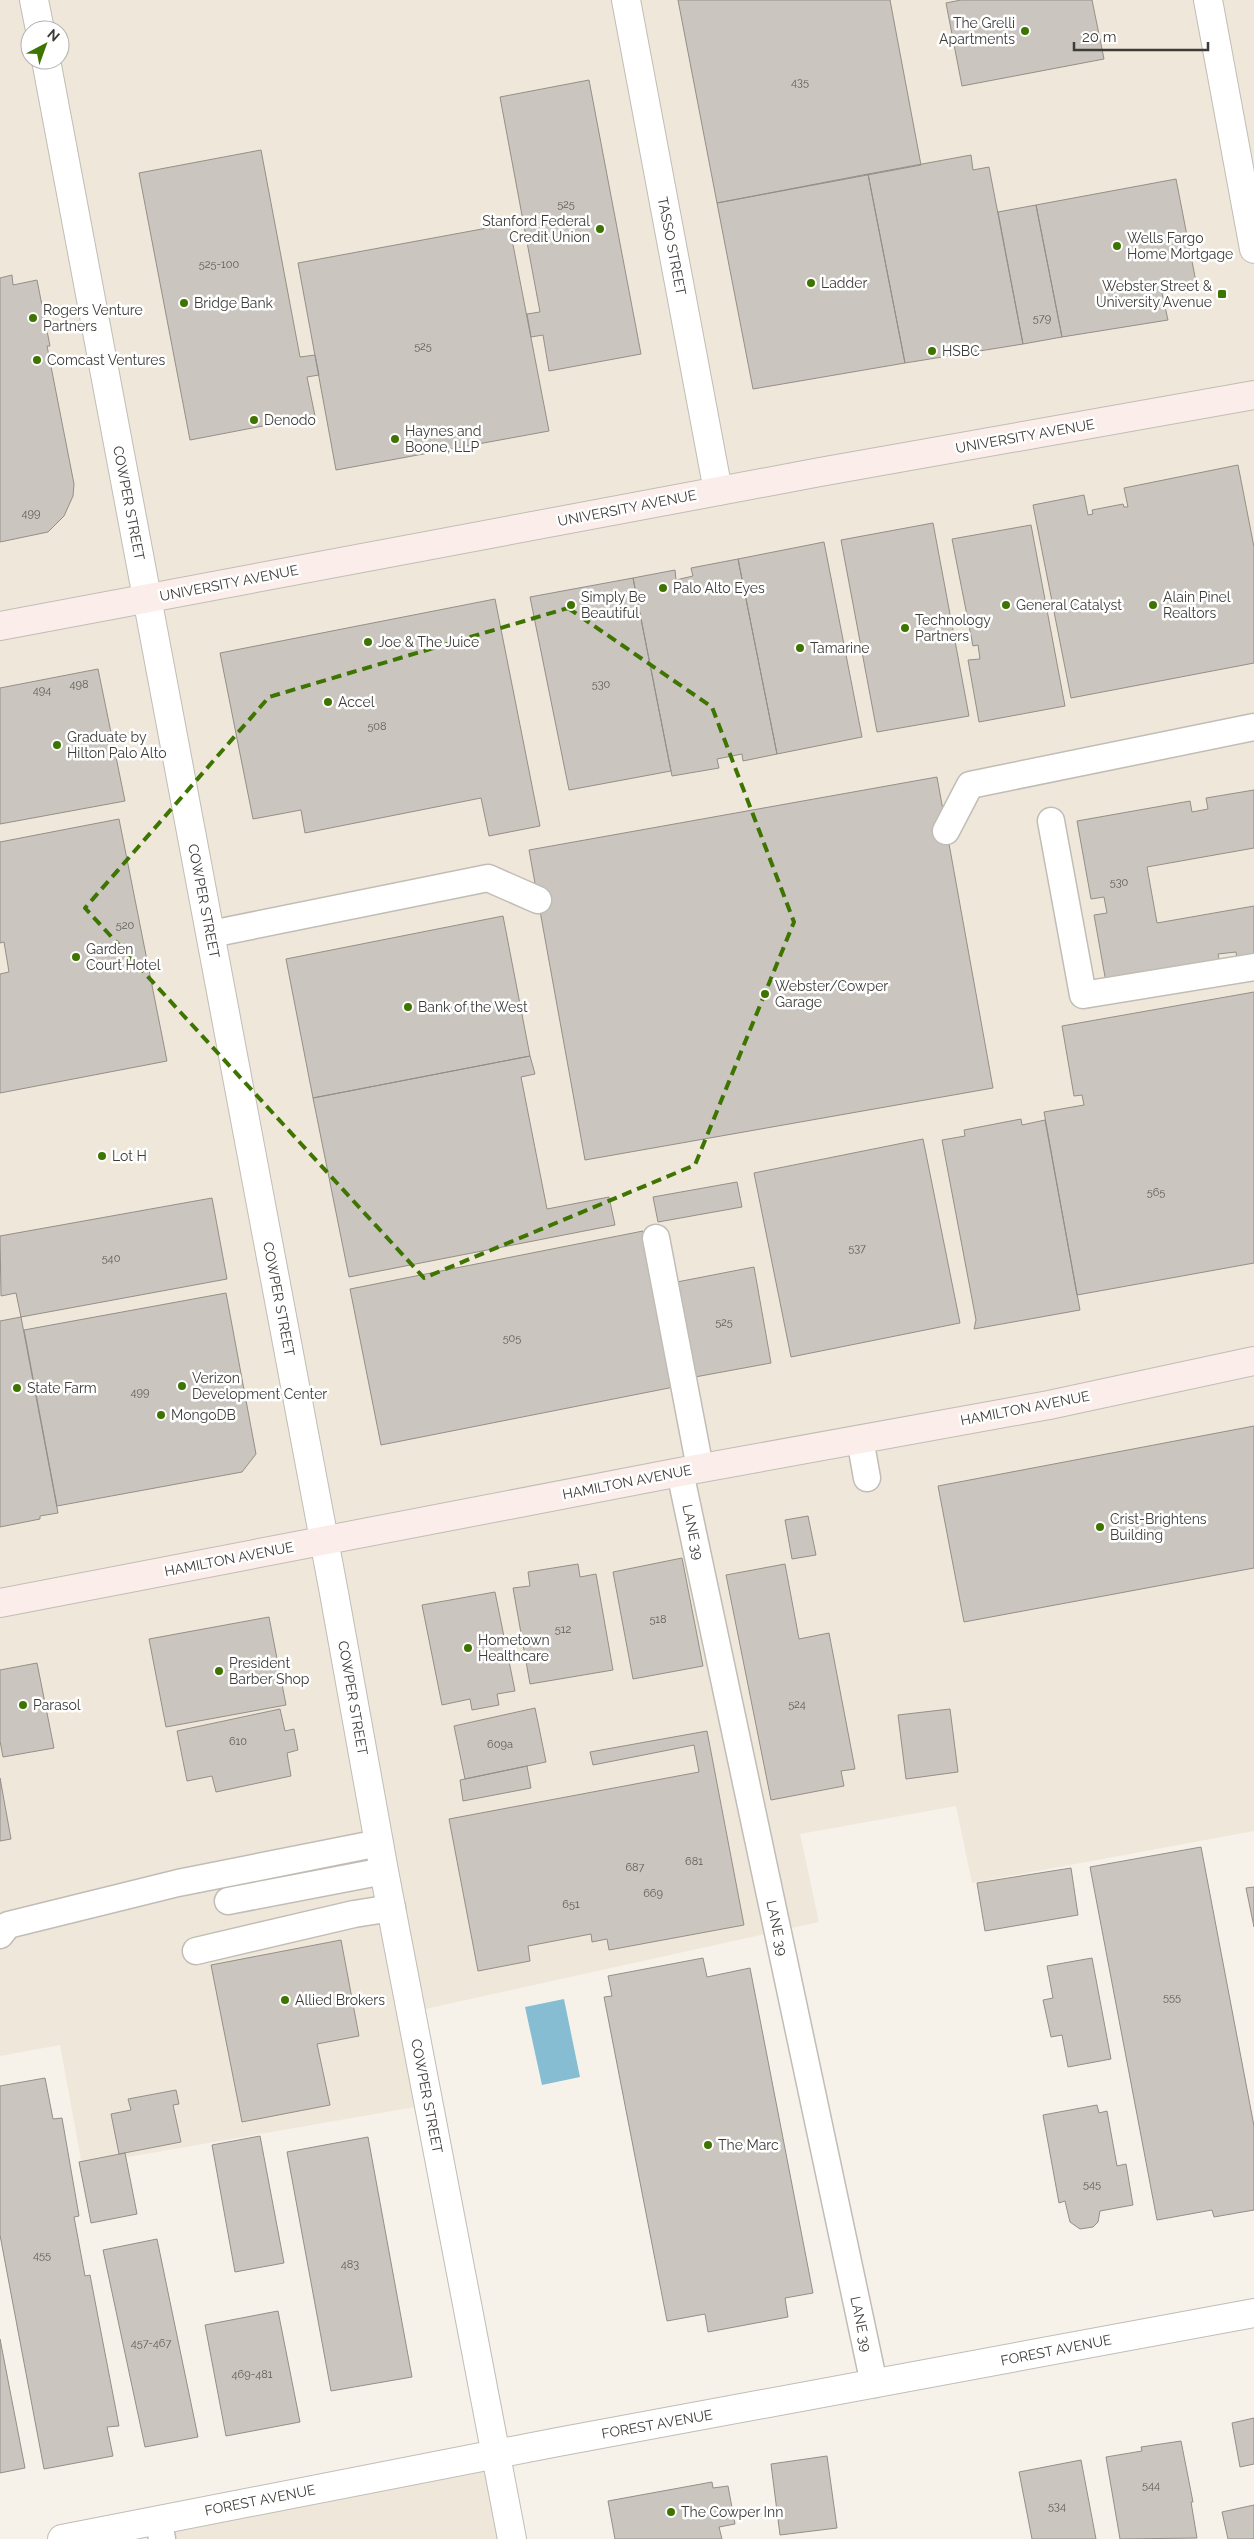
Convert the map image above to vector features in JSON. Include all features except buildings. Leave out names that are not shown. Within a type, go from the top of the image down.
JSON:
[{"type":"street","points":[[34,0],[38,20]]},
{"type":"street","name":"TASSO STREET","points":[[626,0],[718,491]]},
{"type":"street","points":[[1208,0],[1254,249]]},
{"type":"street","name":"COWPER STREET","points":[[48,70],[384,1870],[512,2539]]},
{"type":"street","name":"UNIVERSITY AVENUE","points":[[0,626],[718,491],[1254,395]]},
{"type":"street","name":"HAMILTON AVENUE","points":[[0,1603],[690,1470],[1049,1405],[1254,1361]]},
{"type":"street","name":"FOREST AVENUE","points":[[62,2539],[160,2530],[496,2454],[1254,2313]]},
{"type":"lane","points":[[946,831],[970,785],[1254,727]]},
{"type":"lane","points":[[1051,821],[1083,995],[1254,967]]},
{"type":"lane","points":[[210,934],[488,878],[538,900]]},
{"type":"lane","name":"LANE 39","points":[[656,1238],[690,1470],[755,1826],[874,2384]]},
{"type":"lane","points":[[860,1440],[867,1478]]},
{"type":"lane","points":[[0,1935],[8,1925],[168,1885],[380,1843]]},
{"type":"lane","points":[[228,1901],[384,1870]]},
{"type":"lane","points":[[196,1951],[354,1914],[392,1908]]},
{"type":"highlighted area","points":[[568,608],[712,707],[794,922],[695,1165],[424,1278],[232,1071],[85,908],[269,697]]},
{"type":"shaded area","points":[[0,0],[1254,0],[1254,1831],[972,1883],[956,1806],[800,1834],[819,1922],[421,2010],[438,2103],[82,2165],[60,2045],[0,2056]]},
{"type":"shaded area","points":[[496,2454],[510,2539],[162,2539],[159,2521]]},
{"type":"water","points":[[564,1999],[580,2077],[542,2085],[525,2007]]},
{"type":"place","name":"The Grelli Apartments","points":[[1025,31]]},
{"type":"place","name":"Stanford Federal Credit Union","points":[[600,229]]},
{"type":"place","name":"Wells Fargo Home Mortgage","points":[[1117,246]]},
{"type":"place","name":"Ladder","points":[[811,283]]},
{"type":"place","name":"Webster Street & University Avenue","points":[[1222,294]]},
{"type":"place","name":"Bridge Bank","points":[[184,303]]},
{"type":"place","name":"Rogers Venture Partners","points":[[33,318]]},
{"type":"place","name":"HSBC","points":[[932,351]]},
{"type":"place","name":"Comcast Ventures","points":[[37,360]]},
{"type":"place","name":"Denodo","points":[[254,420]]},
{"type":"place","name":"Haynes and Boone, LLP","points":[[395,439]]},
{"type":"place","name":"Palo Alto Eyes","points":[[663,588]]},
{"type":"place","name":"Simply Be Beautiful","points":[[571,605]]},
{"type":"place","name":"General Catalyst","points":[[1006,605]]},
{"type":"place","name":"Alain Pinel Realtors","points":[[1153,605]]},
{"type":"place","name":"Technology Partners","points":[[905,628]]},
{"type":"place","name":"Joe & The Juice","points":[[368,642]]},
{"type":"place","name":"Tamarine","points":[[800,648]]},
{"type":"place","name":"Accel","points":[[328,702]]},
{"type":"place","name":"Graduate by Hilton Palo Alto","points":[[57,745]]},
{"type":"place","name":"Garden Court Hotel","points":[[76,957]]},
{"type":"place","name":"Webster/Cowper Garage","points":[[765,994]]},
{"type":"place","name":"Bank of the West","points":[[408,1007]]},
{"type":"place","name":"Lot H","points":[[102,1156]]},
{"type":"place","name":"Verizon Development Center","points":[[182,1386]]},
{"type":"place","name":"State Farm","points":[[17,1388]]},
{"type":"place","name":"MongoDB","points":[[161,1415]]},
{"type":"place","name":"Crist-Brightens Building","points":[[1100,1527]]},
{"type":"place","name":"Hometown Healthcare","points":[[468,1648]]},
{"type":"place","name":"President Barber Shop","points":[[219,1671]]},
{"type":"place","name":"Parasol","points":[[23,1705]]},
{"type":"place","name":"Allied Brokers","points":[[285,2000]]},
{"type":"place","name":"The Marc","points":[[708,2145]]},
{"type":"place","name":"The Cowper Inn","points":[[671,2512]]}]
